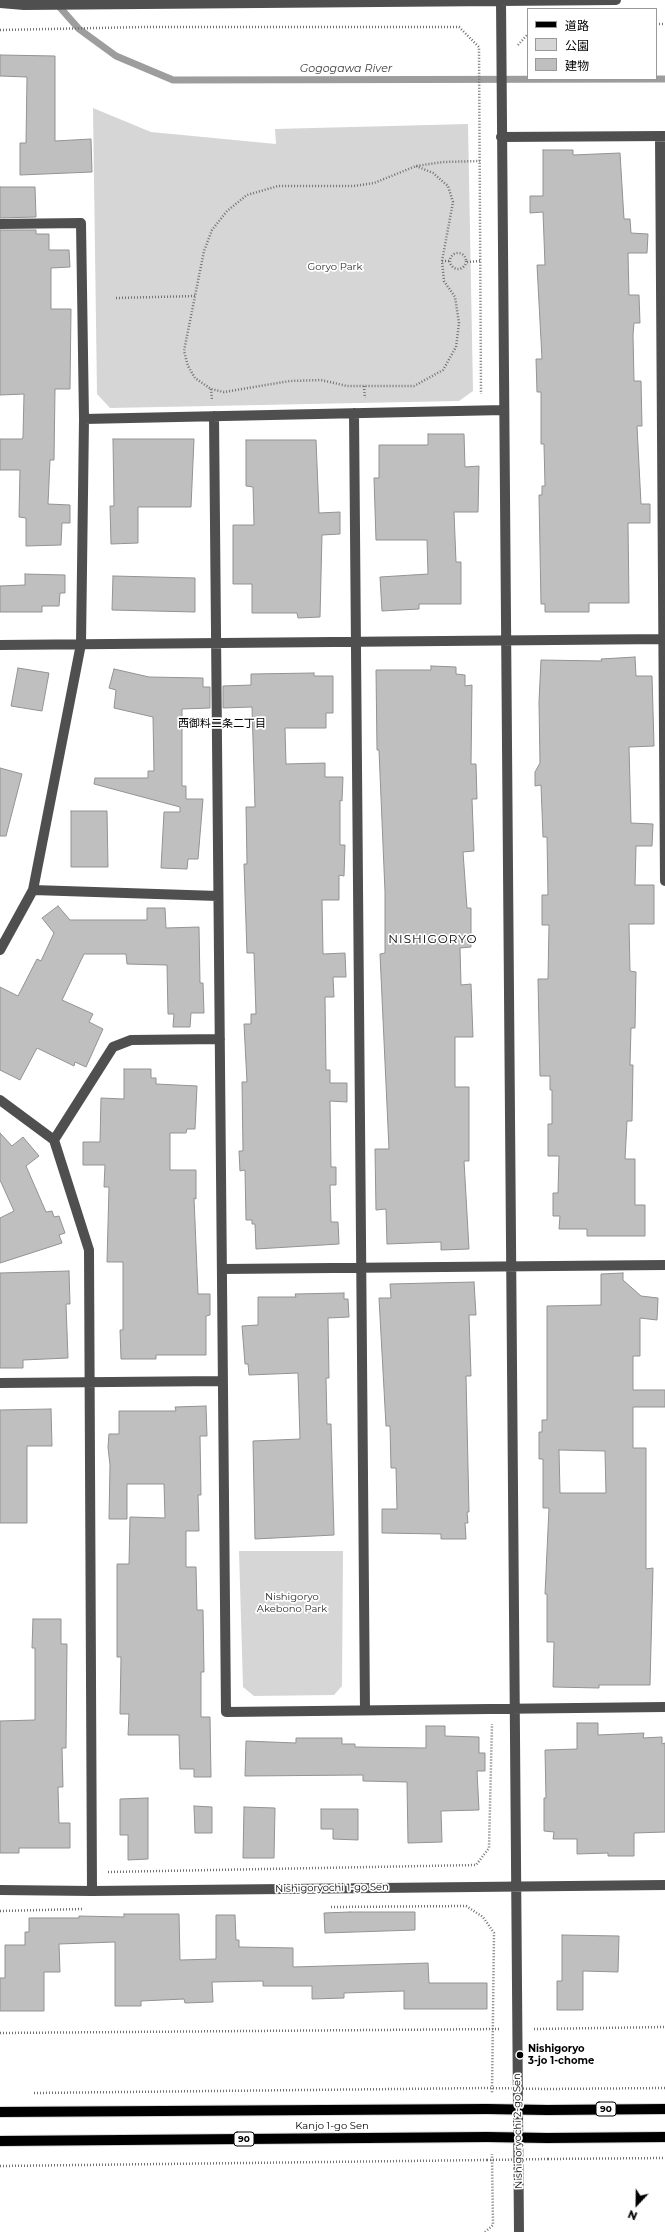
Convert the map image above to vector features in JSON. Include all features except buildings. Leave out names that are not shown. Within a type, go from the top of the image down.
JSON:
[{"type":"main road","name":"Kanjo 1-go Sen","points":[[0,2112],[490,2105],[547,2110],[665,2108]]},
{"type":"main road","name":"Kanjo 1-go Sen","points":[[0,2141],[665,2136]]},
{"type":"street","name":"Nishigoryochi 2-go Sen","points":[[500,0],[519,2232]]},
{"type":"street","points":[[0,3],[24,5],[616,0]]},
{"type":"street","points":[[501,137],[662,136],[665,881]]},
{"type":"street","points":[[0,224],[81,223],[84,419],[81,644],[33,890],[0,950]]},
{"type":"street","points":[[84,419],[504,410]]},
{"type":"street","points":[[354,413],[365,1710]]},
{"type":"street","points":[[214,416],[226,1712],[665,1707]]},
{"type":"street","points":[[0,645],[664,639]]},
{"type":"street","points":[[33,890],[218,896]]},
{"type":"street","points":[[54,1140],[113,1047],[132,1040],[220,1039]]},
{"type":"street","points":[[0,1100],[54,1140],[89,1250],[92,1891]]},
{"type":"street","points":[[222,1269],[665,1265]]},
{"type":"street","points":[[0,1383],[89,1384],[223,1381]]},
{"type":"street","name":"Nishigoryochi 1-go Sen","points":[[0,1890],[92,1891],[665,1884]]},
{"type":"path","points":[[0,30],[145,27],[459,27],[479,47],[481,410]]},
{"type":"path","points":[[517,47],[527,35]]},
{"type":"path","points":[[416,166],[433,173],[448,186],[452,202],[442,261],[444,281],[455,297],[459,323],[456,347],[442,370],[414,386],[347,386],[321,380],[290,381],[224,392],[211,389],[195,378],[188,366],[184,351],[204,251],[212,230],[227,211],[248,195],[278,186],[354,186],[374,182],[416,166],[443,162],[480,161]]},
{"type":"path","points":[[460,253],[466,256],[467,262],[465,268],[459,270],[450,266],[450,261],[454,254],[460,253]]},
{"type":"path","points":[[442,261],[450,261]]},
{"type":"path","points":[[467,262],[480,261]]},
{"type":"path","points":[[116,298],[195,296]]},
{"type":"path","points":[[92,1873],[476,1865],[489,1848],[492,1709]]},
{"type":"path","points":[[324,1907],[466,1906],[483,1917],[494,1933],[490,2105]]},
{"type":"path","points":[[0,1911],[86,1909]]},
{"type":"path","points":[[0,2033],[491,2030],[665,2027]]},
{"type":"path","points":[[32,2093],[487,2088],[665,2088]]},
{"type":"path","points":[[485,2232],[493,2226],[492,2147]]},
{"type":"path","points":[[0,2166],[665,2158]]},
{"type":"green space","name":"Goryo Park","points":[[93,108],[151,132],[276,144],[275,129],[468,124],[473,391],[459,401],[110,408],[97,394]]},
{"type":"green space","name":"Nishigoryo Akebono Park","points":[[239,1551],[343,1551],[342,1686],[334,1695],[254,1696],[243,1687]]},
{"type":"waterway","name":"Gogogawa River","points":[[56,3],[79,29],[116,56],[173,80],[527,79]]},
{"type":"waterway","name":"Gogogawa River","points":[[657,79],[665,79]]},
{"type":"place","name":"Nishigoryo 3-jo 1-chome","points":[[520,2055]]},
{"type":"district","name":"西御料二条二丁目","points":[[222,724]]},
{"type":"district","name":"NISHIGORYO","points":[[433,939]]}]
